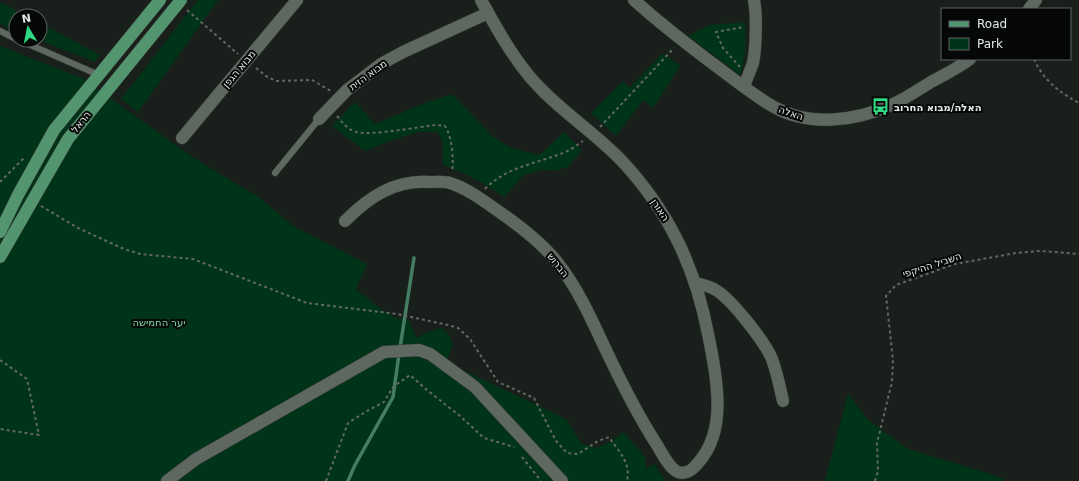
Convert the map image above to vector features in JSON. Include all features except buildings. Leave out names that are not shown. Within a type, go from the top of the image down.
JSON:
[{"type":"main road","name":"הראל","points":[[0,232],[21,189],[54,130],[160,0]]},
{"type":"main road","name":"הראל","points":[[0,257],[76,127],[181,0]]},
{"type":"street","name":"מבוא הגפן","points":[[182,138],[297,0]]},
{"type":"street","name":"האורן","points":[[481,0],[511,53],[531,78],[554,101],[594,134],[620,159],[639,181],[658,205],[685,255],[696,283],[703,307],[716,383],[718,412],[716,429],[710,444],[702,458],[691,470]]},
{"type":"street","name":"האלה","points":[[634,0],[681,40],[746,81],[774,108],[807,119],[826,120],[850,118],[876,111],[892,105],[968,60]]},
{"type":"street","points":[[746,81],[753,62],[755,25],[754,0]]},
{"type":"street","points":[[1030,8],[1036,0]]},
{"type":"street","name":"מבוא הזית","points":[[319,119],[347,90],[381,64],[403,52],[488,13]]},
{"type":"street","name":"הברוש","points":[[345,221],[357,209],[373,197],[395,186],[414,181],[449,183],[478,197],[519,226],[541,244],[558,262],[587,311],[648,430],[671,467],[677,472],[682,473],[691,470]]},
{"type":"street","points":[[696,283],[714,289],[731,303],[757,336],[771,358],[779,380],[783,401]]},
{"type":"street","points":[[167,481],[196,458],[384,352],[419,350],[430,354],[475,387],[562,481]]},
{"type":"lane","points":[[37,48],[99,75]]},
{"type":"lane","name":"מבוא הזית","points":[[275,173],[319,119]]},
{"type":"path","points":[[746,81],[723,48],[716,32],[755,25]]},
{"type":"path","points":[[478,197],[492,182],[527,164],[570,150],[594,134],[681,40]]},
{"type":"path","points":[[1034,60],[1038,70],[1048,81],[1065,95],[1079,103]]},
{"type":"path","points":[[330,107],[347,128],[358,133],[435,125],[445,126],[448,131],[453,166],[449,183]]},
{"type":"path","points":[[32,201],[78,228],[124,249],[140,254],[193,259],[307,303],[397,314],[458,328],[470,339],[498,382],[534,398],[556,441],[567,453],[578,454],[598,441],[609,437],[628,465],[629,472],[627,481]]},
{"type":"path","name":"השביל ההיקפי","points":[[875,481],[878,471],[877,443],[892,382],[893,360],[886,296],[896,284],[955,264],[1016,253],[1041,251],[1079,254]]},
{"type":"path","points":[[0,360],[27,379],[39,435],[0,429]]},
{"type":"path","points":[[326,481],[348,423],[384,402],[393,387],[410,375],[484,438],[515,447]]},
{"type":"path","points":[[519,452],[541,481]]},
{"type":"green space","points":[[198,0],[218,0],[138,112],[121,99]]},
{"type":"green space","points":[[0,2],[11,8],[8,8],[8,28],[0,22]]},
{"type":"green space","points":[[745,22],[745,49],[740,75],[688,36],[710,25]]},
{"type":"green space","points":[[48,27],[100,55],[95,62],[48,44]]},
{"type":"green space","name":"יער החמישה","points":[[0,46],[82,78],[191,156],[259,197],[293,226],[367,264],[356,289],[382,310],[398,319],[407,318],[417,338],[427,332],[442,328],[452,341],[452,348],[446,362],[566,419],[581,443],[595,448],[611,442],[623,432],[645,457],[646,469],[654,464],[666,481],[0,481]]},
{"type":"green space","points":[[663,53],[680,66],[653,108],[643,100],[616,136],[591,113],[623,81],[630,88]]},
{"type":"green space","points":[[452,94],[492,136],[511,148],[540,155],[564,132],[582,150],[568,167],[557,170],[541,170],[524,175],[504,197],[460,171],[443,165],[443,143],[438,132],[418,132],[392,140],[365,151],[332,126],[355,102],[375,124],[420,105]]},
{"type":"green space","points":[[848,394],[868,420],[908,449],[1003,478],[1004,481],[825,481]]},
{"type":"waterway","points":[[400,348],[414,258]]},
{"type":"waterway","points":[[348,481],[355,465],[393,397],[399,354]]},
{"type":"place","name":"האלה/מבוא החרוב","points":[[881,107]]}]
